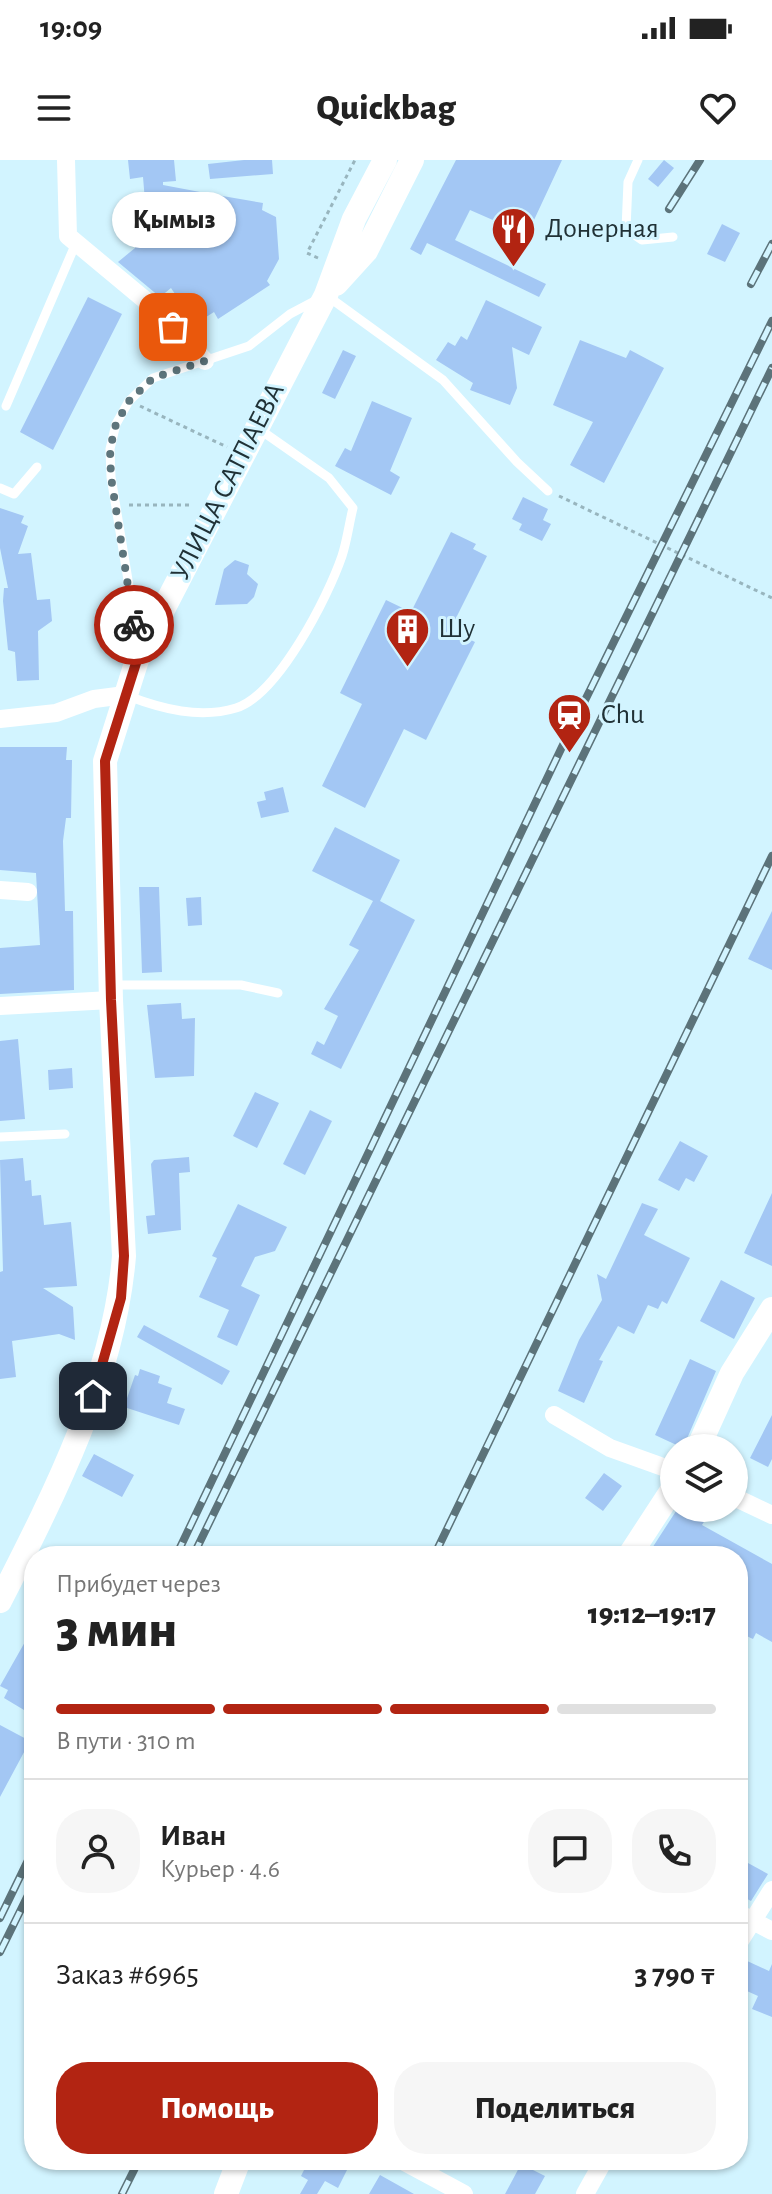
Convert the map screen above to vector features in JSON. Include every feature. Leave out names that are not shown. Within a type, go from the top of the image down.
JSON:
[{"type":"street","points":[[66,160],[68,236],[157,310],[205,361]]},
{"type":"street","name":"УЛИЦА САТПАЕВА","points":[[26,1546],[84,1422],[121,1298],[124,1256],[111,992],[105,761],[137,660],[241,453],[326,295],[354,219],[385,160]]},
{"type":"street","name":"УЛИЦА САТПАЕВА","points":[[326,295],[366,251],[412,160]]},
{"type":"street","points":[[0,719],[56,713],[94,699],[125,695]]},
{"type":"street","points":[[0,890],[28,892]]},
{"type":"street","points":[[0,1006],[111,992]]},
{"type":"street","points":[[704,1434],[732,1373],[772,1309]]},
{"type":"street","points":[[554,1415],[610,1448],[660,1466]]},
{"type":"street","points":[[748,1504],[772,1515]]},
{"type":"street","points":[[636,1546],[660,1508]]},
{"type":"street","name":"УЛИЦА САТПАЕВА","points":[[0,1601],[24,1550]]},
{"type":"street","points":[[748,1916],[772,1890]]},
{"type":"street","points":[[748,1919],[772,1931]]},
{"type":"street","points":[[226,2194],[235,2170]]},
{"type":"street","points":[[420,2170],[464,2194]]},
{"type":"street","points":[[585,2194],[598,2170]]},
{"type":"lane","points":[[638,160],[628,182],[626,229],[642,240],[673,237]]},
{"type":"lane","points":[[6,406],[76,243]]},
{"type":"lane","points":[[137,660],[111,477],[110,449],[116,424],[129,401],[153,378],[249,346],[290,314],[326,295],[443,380],[548,491]]},
{"type":"lane","points":[[125,695],[156,707],[196,714],[236,708],[258,697],[305,634],[342,556],[353,508],[329,478],[255,426]]},
{"type":"lane","points":[[0,488],[14,494],[37,467]]},
{"type":"lane","points":[[111,992],[241,985],[278,993]]},
{"type":"lane","points":[[0,1137],[65,1134]]},
{"type":"path","points":[[337,266],[307,253],[355,160]]},
{"type":"path","points":[[129,401],[241,453]]},
{"type":"path","points":[[548,491],[772,598]]},
{"type":"path","points":[[117,505],[215,505]]},
{"type":"building","points":[[128,160],[174,160],[176,181],[163,182],[163,185],[200,192],[200,196],[145,201],[143,177],[130,179]]},
{"type":"building","points":[[272,160],[273,174],[210,179],[208,164]]},
{"type":"building","points":[[456,160],[562,160],[527,235],[470,210],[455,240],[546,284],[539,297],[427,243],[421,255],[410,249]]},
{"type":"building","points":[[664,160],[674,168],[658,187],[648,179]]},
{"type":"building","points":[[211,194],[263,203],[262,210],[276,217],[279,259],[267,281],[270,285],[218,319],[214,312],[195,324],[171,288],[160,297],[118,262],[135,248],[135,244],[192,206],[216,242]]},
{"type":"building","points":[[722,224],[740,233],[725,262],[707,254]]},
{"type":"building","points":[[88,297],[122,314],[53,450],[20,432]]},
{"type":"building","points":[[486,300],[542,327],[529,355],[512,347],[517,388],[510,405],[470,390],[473,383],[436,360],[448,342],[455,346],[461,336],[467,340]]},
{"type":"building","points":[[580,340],[626,358],[630,350],[664,368],[604,483],[570,465],[593,422],[553,405]]},
{"type":"building","points":[[343,350],[356,356],[335,399],[322,393]]},
{"type":"building","points":[[372,401],[412,418],[390,471],[400,477],[391,495],[335,466],[345,448],[351,451]]},
{"type":"building","points":[[523,497],[548,509],[543,520],[551,524],[542,541],[519,530],[522,524],[512,519]]},
{"type":"building","points":[[0,508],[24,516],[21,523],[28,526],[18,554],[31,553],[37,600],[50,599],[52,621],[38,631],[39,680],[17,681],[15,652],[8,650],[3,601],[4,588],[8,588],[0,548]]},
{"type":"building","name":"Шу","points":[[451,532],[476,544],[473,549],[487,556],[450,630],[475,642],[426,740],[404,729],[365,808],[322,786],[362,704],[340,693],[386,600],[411,612]]},
{"type":"building","points":[[235,560],[249,565],[247,574],[258,584],[254,597],[247,604],[215,605],[224,569]]},
{"type":"building","points":[[0,747],[67,747],[66,760],[72,760],[71,818],[66,818],[63,841],[65,911],[73,911],[74,990],[0,994],[0,948],[40,945],[36,873],[0,870]]},
{"type":"building","points":[[283,787],[289,812],[261,818],[257,802],[266,800],[264,792]]},
{"type":"building","points":[[335,827],[400,860],[380,901],[415,920],[341,1069],[311,1054],[317,1041],[324,1045],[338,1016],[324,1009],[359,950],[349,945],[373,901],[312,871]]},
{"type":"building","points":[[139,887],[159,887],[162,972],[142,973]]},
{"type":"building","points":[[201,897],[202,925],[188,926],[186,898]]},
{"type":"building","points":[[772,911],[772,970],[748,959]]},
{"type":"building","points":[[181,1003],[182,1019],[195,1018],[194,1076],[155,1078],[147,1005]]},
{"type":"building","points":[[18,1039],[25,1119],[0,1121],[0,1041]]},
{"type":"building","points":[[72,1068],[73,1088],[49,1090],[48,1070]]},
{"type":"building","points":[[255,1092],[279,1103],[257,1148],[233,1136]]},
{"type":"building","points":[[310,1110],[332,1121],[305,1175],[283,1164]]},
{"type":"building","points":[[680,1141],[708,1156],[694,1182],[686,1178],[679,1191],[658,1180]]},
{"type":"building","points":[[189,1157],[190,1172],[179,1173],[181,1230],[148,1234],[146,1216],[155,1215],[151,1164],[154,1160]]},
{"type":"building","points":[[23,1158],[25,1181],[31,1180],[32,1196],[41,1195],[44,1225],[71,1222],[77,1286],[43,1288],[73,1307],[75,1340],[59,1334],[12,1341],[16,1377],[0,1379],[0,1272],[3,1271],[0,1160]]},
{"type":"building","points":[[772,1193],[772,1266],[744,1253]]},
{"type":"building","points":[[642,1203],[658,1209],[644,1235],[690,1258],[667,1304],[662,1301],[658,1309],[648,1305],[634,1334],[618,1326],[599,1360],[603,1361],[584,1403],[558,1391],[579,1340],[602,1300],[597,1274],[606,1279]]},
{"type":"building","points":[[238,1204],[287,1227],[275,1251],[255,1257],[241,1286],[260,1295],[237,1346],[217,1337],[229,1310],[199,1297],[217,1258],[212,1256]]},
{"type":"building","points":[[721,1280],[755,1298],[734,1339],[700,1321]]},
{"type":"building","points":[[144,1325],[230,1371],[222,1385],[137,1337]]},
{"type":"building","points":[[690,1359],[716,1371],[689,1434],[660,1434],[660,1437],[655,1435]]},
{"type":"building","points":[[140,1369],[160,1376],[158,1383],[172,1388],[167,1403],[185,1409],[179,1425],[124,1407]]},
{"type":"building","points":[[772,1415],[772,1459],[768,1467],[750,1458]]},
{"type":"building","points":[[94,1454],[134,1475],[122,1497],[82,1476]]},
{"type":"building","points":[[604,1473],[622,1486],[603,1511],[585,1498]]},
{"type":"building","points":[[669,1522],[704,1522],[702,1525],[740,1546],[653,1546]]},
{"type":"building","points":[[748,1551],[772,1564],[772,1642],[756,1633],[753,1639],[748,1637]]},
{"type":"building","points":[[24,1644],[24,1710],[4,1698],[8,1690],[0,1686]]},
{"type":"building","points":[[0,1725],[24,1738],[24,1752],[0,1797]]},
{"type":"building","points":[[748,1863],[768,1874],[751,1901],[748,1899]]},
{"type":"building","points":[[748,1961],[769,1971],[772,1964],[772,2017],[752,2009],[758,1996],[748,1992]]},
{"type":"building","points":[[304,2170],[347,2170],[338,2188],[325,2181],[317,2194],[300,2194],[308,2180],[301,2176]]},
{"type":"building","points":[[518,2170],[533,2170],[545,2176],[535,2194],[505,2194]]},
{"type":"building","points":[[380,2175],[414,2194],[369,2194]]},
{"type":"railway","points":[[669,209],[700,160]]},
{"type":"railway","points":[[751,284],[772,244]]},
{"type":"railway","points":[[181,1546],[561,749],[772,321]]},
{"type":"railway","points":[[198,1546],[772,368]]},
{"type":"railway","points":[[439,1546],[772,856]]},
{"type":"railway","points":[[0,1918],[24,1869]]},
{"type":"railway","points":[[0,1952],[24,1903]]},
{"type":"railway","points":[[122,2194],[134,2170]]},
{"type":"way so far","points":[[134,625],[111,477],[110,449],[116,424],[129,401],[153,378],[205,361],[173,327]]},
{"type":"place","name":"Донерная","points":[[514,268]]},
{"type":"place","name":"Қымыз","points":[[173,327]]},
{"type":"place","name":"Шу","points":[[407,668]]},
{"type":"place","name":"Chu","points":[[570,754]]},
{"type":"route","points":[[93,1396],[121,1298],[124,1256],[111,1000],[105,761],[137,660],[134,625]]}]
